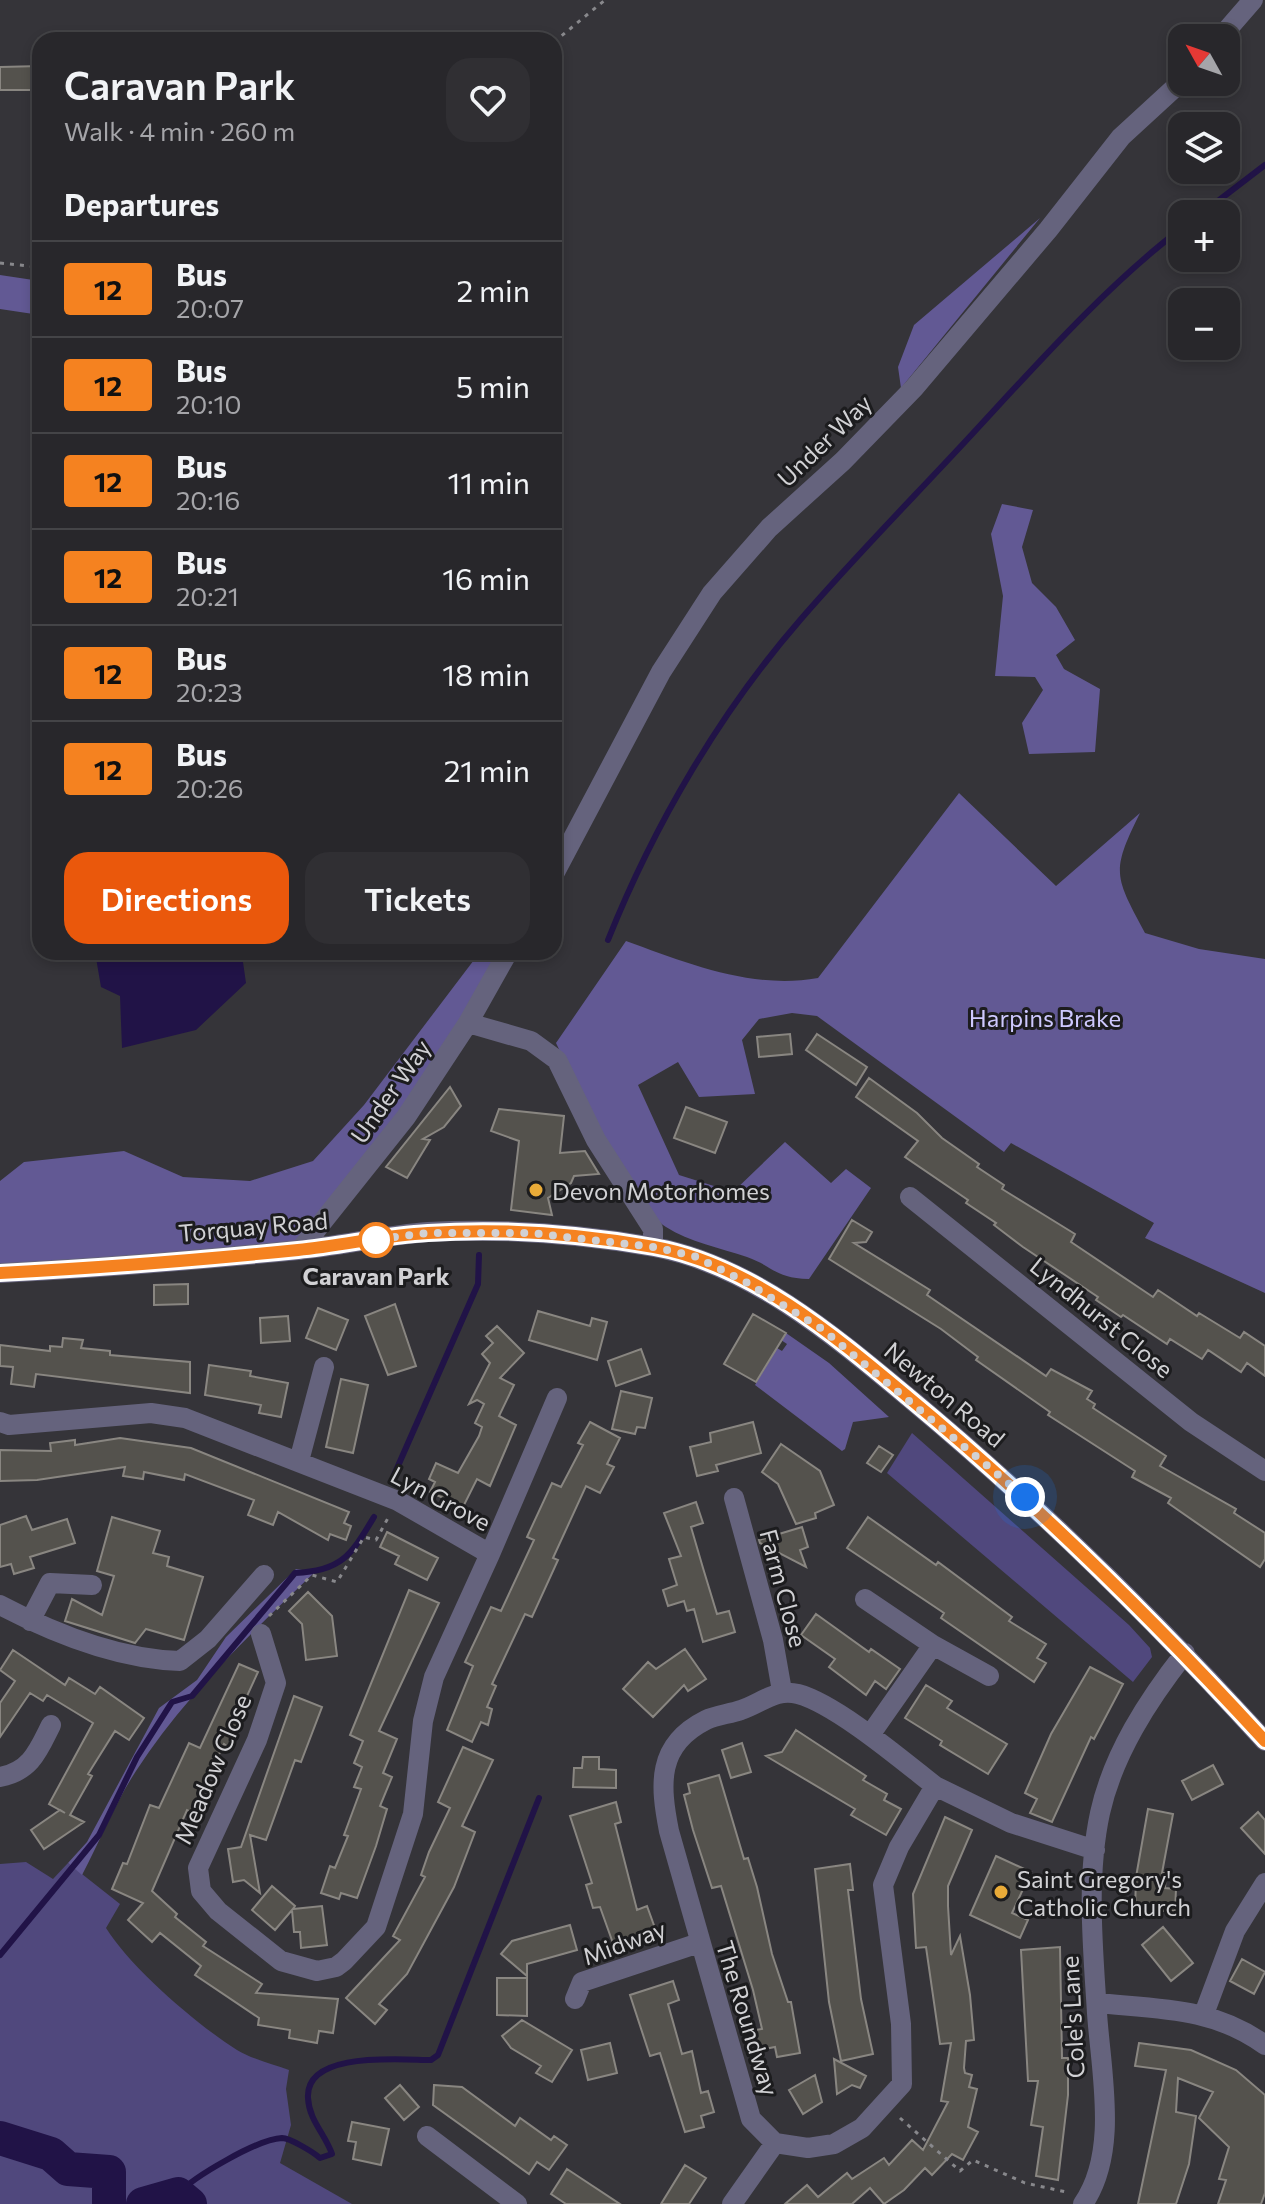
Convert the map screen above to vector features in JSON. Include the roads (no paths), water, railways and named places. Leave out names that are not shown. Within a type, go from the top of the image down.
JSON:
[{"type":"street","points":[[1232,24],[1253,0]]},
{"type":"street","name":"Under Way","points":[[562,859],[661,672],[712,593],[769,528],[843,461],[914,388],[1048,230],[1121,137],[1168,94]]},
{"type":"street","name":"Under Way","points":[[300,1250],[406,1117],[468,1023],[503,960]]},
{"type":"street","points":[[468,1023],[531,1041],[557,1060],[596,1140],[653,1229],[653,1247]]},
{"type":"street","name":"Lyndhurst Close","points":[[910,1197],[1191,1422],[1265,1471]]},
{"type":"street","name":"Torquay Road","points":[[0,1273],[300,1250],[427,1233],[531,1233],[653,1247]]},
{"type":"street","name":"Newton Road","points":[[653,1247],[694,1256],[723,1269],[822,1329],[1003,1476],[1185,1653],[1265,1741]]},
{"type":"street","points":[[299,1461],[324,1367]]},
{"type":"street","name":"Lyn Grove","points":[[0,1422],[9,1425],[151,1413],[185,1418],[398,1501],[490,1554],[557,1398]]},
{"type":"street","name":"Farm Close","points":[[734,1498],[773,1640],[782,1691]]},
{"type":"street","name":"Meadow Close","points":[[261,1634],[276,1683],[257,1740],[198,1868],[201,1891],[218,1911],[281,1961],[317,1971],[336,1967],[376,1927],[413,1814],[423,1721],[434,1677],[490,1554]]},
{"type":"street","points":[[0,1605],[77,1640],[155,1660],[180,1661],[208,1639],[264,1575]]},
{"type":"street","points":[[30,1621],[50,1583],[92,1585]]},
{"type":"street","points":[[865,1599],[933,1645],[989,1676]]},
{"type":"street","points":[[870,1735],[933,1645]]},
{"type":"street","name":"Cole's Lane","points":[[1085,2201],[1097,2173],[1104,2126],[1091,1912],[1100,1813],[1115,1769],[1153,1694],[1185,1653]]},
{"type":"street","points":[[782,1691],[802,1695],[870,1735],[935,1786],[1011,1823],[1095,1850]]},
{"type":"street","name":"The Roundway","points":[[775,2143],[751,2119],[699,1943],[661,1789],[662,1773],[680,1739],[706,1720],[743,1709],[782,1691]]},
{"type":"street","points":[[0,1777],[14,1774],[33,1761],[51,1725]]},
{"type":"street","points":[[732,2204],[775,2143],[808,2148],[834,2144],[862,2128],[902,2084],[901,2024],[883,1885],[904,1837],[935,1786]]},
{"type":"street","points":[[1204,2014],[1235,1931],[1265,1883]]},
{"type":"street","name":"Midway","points":[[575,1999],[582,1982],[699,1943]]},
{"type":"street","points":[[1097,2003],[1204,2014],[1247,2032],[1265,2045]]},
{"type":"street","points":[[427,2136],[517,2204]]},
{"type":"waterway","points":[[1219,200],[1265,165]]},
{"type":"waterway","points":[[608,940],[646,854],[691,771],[771,655],[840,575],[1068,332],[1168,239]]},
{"type":"waterway","points":[[394,1475],[478,1284],[479,1255]]},
{"type":"waterway","points":[[0,1955],[99,1835],[137,1757],[172,1702],[192,1696],[295,1573],[324,1569],[344,1558],[359,1542],[374,1517]]},
{"type":"waterway","points":[[178,2194],[227,2160],[271,2140],[290,2140],[320,2158],[332,2154],[311,2113],[308,2098],[311,2083],[322,2072],[358,2061],[431,2060],[438,2055],[539,1798]]},
{"type":"waterway","points":[[0,2138],[51,2154],[68,2169],[109,2172],[109,2204]]},
{"type":"waterway","points":[[143,2204],[178,2194],[190,2204]]},
{"type":"place","name":"Devon Motorhomes","points":[[536,1190]]},
{"type":"place","name":"Caravan Park","points":[[376,1240]]},
{"type":"place","name":"Saint Gregory's Catholic Church","points":[[1001,1892]]},
{"type":"park label","name":"Harpins Brake","points":[[1045,1017]]}]
